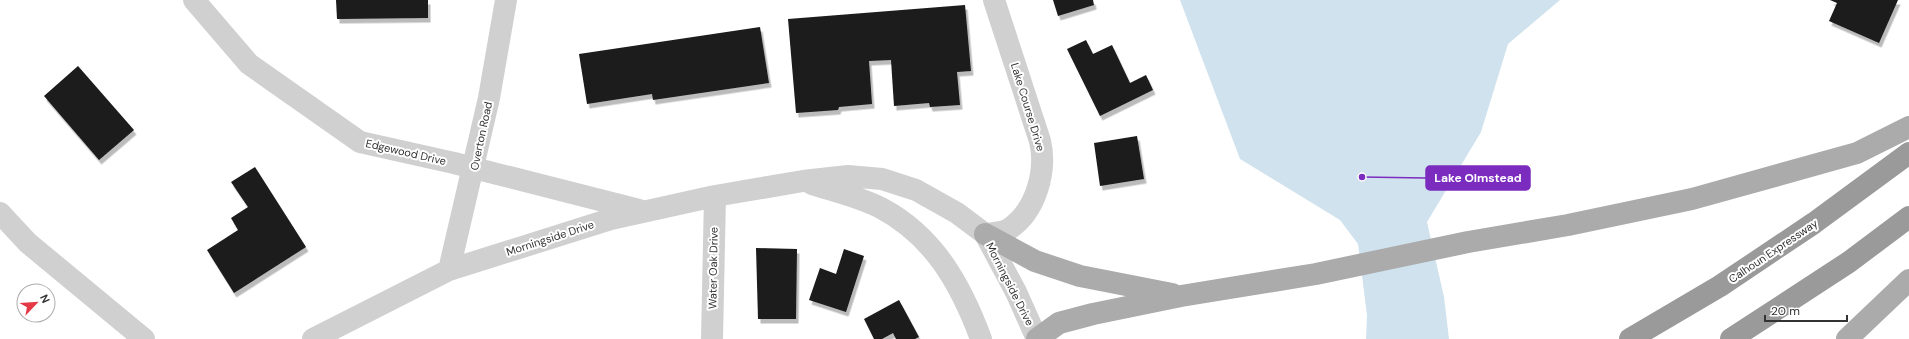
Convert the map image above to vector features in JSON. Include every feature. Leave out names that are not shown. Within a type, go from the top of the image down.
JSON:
[{"type":"highway","name":"Calhoun Expressway","points":[[1630,339],[1720,286],[1814,223],[1909,153]]},
{"type":"highway","points":[[1731,339],[1848,262],[1909,217]]},
{"type":"main road","points":[[1037,339],[1059,323],[1181,296],[1316,274],[1468,242],[1568,225],[1692,199],[1857,153],[1909,127]]},
{"type":"main road","points":[[985,234],[1035,261],[1080,276],[1181,296]]},
{"type":"main road","points":[[1847,339],[1909,280]]},
{"type":"street","name":"Edgewood Drive","points":[[194,0],[249,64],[360,142],[474,168],[642,211]]},
{"type":"street","name":"Overton Road","points":[[449,270],[490,98],[506,0]]},
{"type":"street","name":"Lake Course Drive","points":[[985,234],[1008,230],[1023,215],[1037,192],[1043,169],[1043,154],[1040,141],[994,0]]},
{"type":"street","name":"Morningside Drive","points":[[312,339],[449,270],[611,219],[715,196],[803,181],[848,176],[882,179],[916,190],[957,213],[985,234],[1016,292],[1037,339]]},
{"type":"street","name":"Morningside Drive","points":[[803,181],[880,207],[902,220],[922,236],[943,261],[981,339]]},
{"type":"street","name":"Water Oak Drive","points":[[712,339],[715,196]]},
{"type":"street","points":[[0,212],[28,243],[144,339]]},
{"type":"water","points":[[1180,0],[1560,0],[1508,44],[1481,132],[1427,222],[1444,297],[1449,339],[1366,339],[1367,315],[1358,244],[1340,220],[1240,159]]},
{"type":"building","points":[[336,0],[428,0],[428,18],[337,19]]},
{"type":"building","points":[[1053,0],[1093,0],[1094,5],[1058,16]]},
{"type":"building","points":[[1830,0],[1898,0],[1879,43],[1829,21],[1837,3]]},
{"type":"building","points":[[965,5],[971,71],[957,72],[960,105],[930,107],[929,103],[894,106],[891,60],[869,61],[872,104],[839,107],[838,110],[796,113],[788,19]]},
{"type":"building","points":[[760,27],[769,83],[653,100],[652,94],[587,104],[579,54]]},
{"type":"building","points":[[1086,40],[1093,54],[1112,45],[1130,83],[1146,75],[1153,90],[1100,116],[1067,49]]},
{"type":"building","points":[[78,66],[134,130],[99,160],[44,96]]},
{"type":"building","points":[[1137,136],[1144,179],[1100,186],[1094,143]]},
{"type":"building","points":[[255,167],[306,247],[234,293],[207,250],[238,230],[231,218],[248,207],[231,182]]},
{"type":"building","points":[[756,248],[797,249],[796,319],[758,319]]},
{"type":"building","points":[[844,249],[864,256],[846,312],[809,300],[820,268],[836,274]]},
{"type":"building","points":[[899,300],[919,337],[915,339],[896,339],[893,333],[882,339],[874,339],[864,319]]},
{"type":"place","name":"Lake Olmstead","points":[[1362,177]]}]
